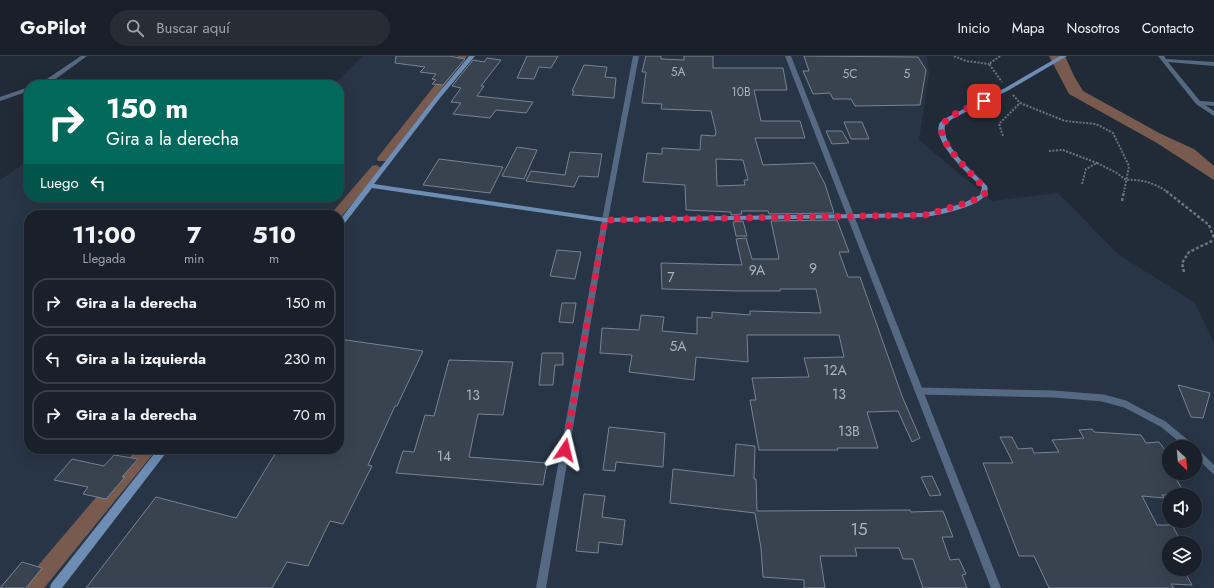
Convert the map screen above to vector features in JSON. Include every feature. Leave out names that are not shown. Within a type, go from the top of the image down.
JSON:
[{"type":"street","points":[[50,80],[84,56]]},
{"type":"street","points":[[344,220],[472,56]]},
{"type":"street","points":[[541,588],[605,220],[636,56]]},
{"type":"street","points":[[788,56],[996,588]]},
{"type":"street","points":[[370,186],[605,220],[925,215],[972,201],[985,193],[984,188],[950,149],[942,134],[942,124],[950,118],[1007,89],[1064,56]]},
{"type":"street","points":[[1162,58],[1214,64]]},
{"type":"street","points":[[1162,58],[1198,103],[1214,114]]},
{"type":"street","points":[[0,99],[24,91]]},
{"type":"street","points":[[1198,103],[1214,104]]},
{"type":"street","points":[[55,588],[160,454]]},
{"type":"lane","points":[[920,391],[1054,394],[1103,398],[1125,404],[1163,424],[1182,440]]},
{"type":"lane","points":[[1202,458],[1214,470]]},
{"type":"path","points":[[954,56],[958,59],[971,62],[989,64]]},
{"type":"path","points":[[1003,136],[999,124],[1020,103]]},
{"type":"path","points":[[1065,121],[1096,124],[1113,133],[1129,166],[1122,201]]},
{"type":"path","points":[[1049,151],[1063,150],[1097,163],[1117,173],[1126,180],[1138,179],[1157,184],[1214,228]]},
{"type":"path","points":[[1082,184],[1082,178],[1086,169],[1097,163]]},
{"type":"path","points":[[1184,272],[1182,263],[1189,252],[1214,239],[1209,225]]},
{"type":"shaded area","points":[[363,56],[927,56],[929,74],[919,140],[992,201],[1058,193],[1118,254],[1195,303],[1214,343],[1214,588],[0,588],[0,180],[24,163],[24,202],[344,202],[344,80],[339,80]]},
{"type":"shaded area","points":[[1049,56],[1065,56],[1083,91],[1161,134],[1194,149],[1214,166],[1214,180],[1157,143],[1069,94]]},
{"type":"building","points":[[396,56],[449,56],[465,59],[443,85],[432,84],[436,80],[432,79],[436,74],[420,72],[425,67],[395,63]]},
{"type":"building","points":[[527,56],[558,56],[551,68],[539,67],[534,79],[517,78]]},
{"type":"building","points":[[646,56],[661,56],[661,59],[684,60],[684,56],[713,56],[713,68],[783,68],[787,90],[754,90],[761,121],[800,121],[805,138],[755,138],[763,165],[814,163],[825,184],[834,213],[769,214],[768,211],[741,211],[742,214],[731,215],[731,212],[686,210],[685,185],[643,182],[647,153],[662,154],[662,148],[700,150],[701,135],[715,136],[716,132],[711,111],[661,109],[662,104],[642,103],[646,72],[642,72]],"holes":[[[716,159],[743,160],[748,180],[744,180],[745,185],[717,186]]]},
{"type":"building","points":[[804,56],[918,57],[926,70],[920,105],[855,106],[851,99],[833,99],[830,93],[813,94],[803,71],[809,71]]},
{"type":"building","points":[[487,58],[501,60],[481,86],[484,86],[477,96],[533,102],[526,113],[496,110],[490,118],[453,114],[461,103],[451,102],[461,88],[452,86],[473,60],[484,62]]},
{"type":"building","points":[[584,65],[607,67],[605,77],[616,78],[614,98],[572,95],[574,91],[572,91]]},
{"type":"building","points":[[844,122],[862,122],[869,139],[851,139]]},
{"type":"building","points":[[826,131],[842,131],[849,143],[832,144]]},
{"type":"building","points":[[517,147],[537,150],[524,179],[502,176]]},
{"type":"building","points":[[570,152],[602,154],[598,177],[579,176],[574,187],[526,181],[531,171],[565,175]]},
{"type":"building","points":[[439,159],[503,167],[490,193],[423,185]]},
{"type":"building","points":[[837,220],[849,252],[839,252],[848,277],[860,277],[902,396],[920,438],[912,442],[898,411],[867,412],[878,448],[837,448],[838,450],[759,450],[750,400],[756,400],[752,378],[809,377],[804,358],[844,357],[839,335],[747,335],[748,362],[696,357],[694,380],[629,372],[632,355],[600,353],[602,328],[639,330],[641,315],[664,317],[662,331],[697,334],[697,317],[712,318],[712,312],[750,315],[750,311],[821,313],[816,289],[740,291],[662,289],[661,263],[742,265],[736,239],[746,238],[752,259],[779,259],[771,221]]},
{"type":"building","points":[[743,221],[747,236],[736,236],[733,222]]},
{"type":"building","points":[[557,250],[581,252],[575,279],[550,276]]},
{"type":"building","points":[[562,303],[576,303],[573,323],[559,322]]},
{"type":"building","points":[[344,340],[423,351],[397,406],[395,406],[368,465],[372,466],[343,524],[330,521],[308,566],[287,562],[272,588],[86,588],[156,497],[236,518],[275,454],[344,454]]},
{"type":"building","points":[[542,353],[563,353],[563,365],[555,365],[553,385],[539,385]]},
{"type":"building","points":[[449,360],[513,362],[503,415],[478,414],[469,457],[547,463],[543,485],[396,473],[403,451],[414,452],[425,415],[434,416]]},
{"type":"building","points":[[1178,385],[1210,393],[1203,418],[1191,417]]},
{"type":"building","points":[[609,427],[665,433],[663,467],[616,462],[615,471],[603,470]]},
{"type":"building","points":[[1092,429],[1094,432],[1141,435],[1146,443],[1159,442],[1162,446],[1162,480],[1177,480],[1181,488],[1162,488],[1162,498],[1142,496],[1157,525],[1162,525],[1162,528],[1174,528],[1178,536],[1162,536],[1162,576],[1187,576],[1192,585],[1171,584],[1174,588],[1049,588],[1034,556],[1019,556],[983,463],[1013,463],[1000,437],[1012,437],[1018,449],[1032,448],[1034,453],[1059,452],[1052,440],[1084,438],[1079,430]]},
{"type":"building","points":[[736,444],[755,446],[754,479],[756,479],[757,511],[943,511],[953,537],[942,537],[950,560],[959,559],[966,574],[962,575],[967,588],[923,588],[913,559],[903,559],[899,548],[855,548],[857,556],[820,556],[825,588],[804,588],[804,580],[763,577],[761,548],[755,513],[670,503],[673,469],[734,476]]},
{"type":"building","points":[[114,455],[138,459],[122,477],[125,477],[106,499],[83,494],[88,487],[54,480],[72,459],[104,466]]},
{"type":"building","points":[[932,476],[941,495],[930,496],[921,477]]},
{"type":"building","points":[[584,494],[605,496],[602,517],[625,520],[622,545],[599,542],[598,553],[576,551]]},
{"type":"building","points":[[22,562],[42,568],[26,588],[0,588]]},
{"type":"waterway","points":[[382,159],[463,56]]},
{"type":"waterway","points":[[340,210],[376,168]]},
{"type":"waterway","points":[[32,588],[143,454]]},
{"type":"route","points":[[565,450],[605,220],[867,217],[925,215],[938,212],[972,201],[985,193],[980,182],[964,166],[946,144],[941,130],[942,124],[950,118],[984,101]]}]
